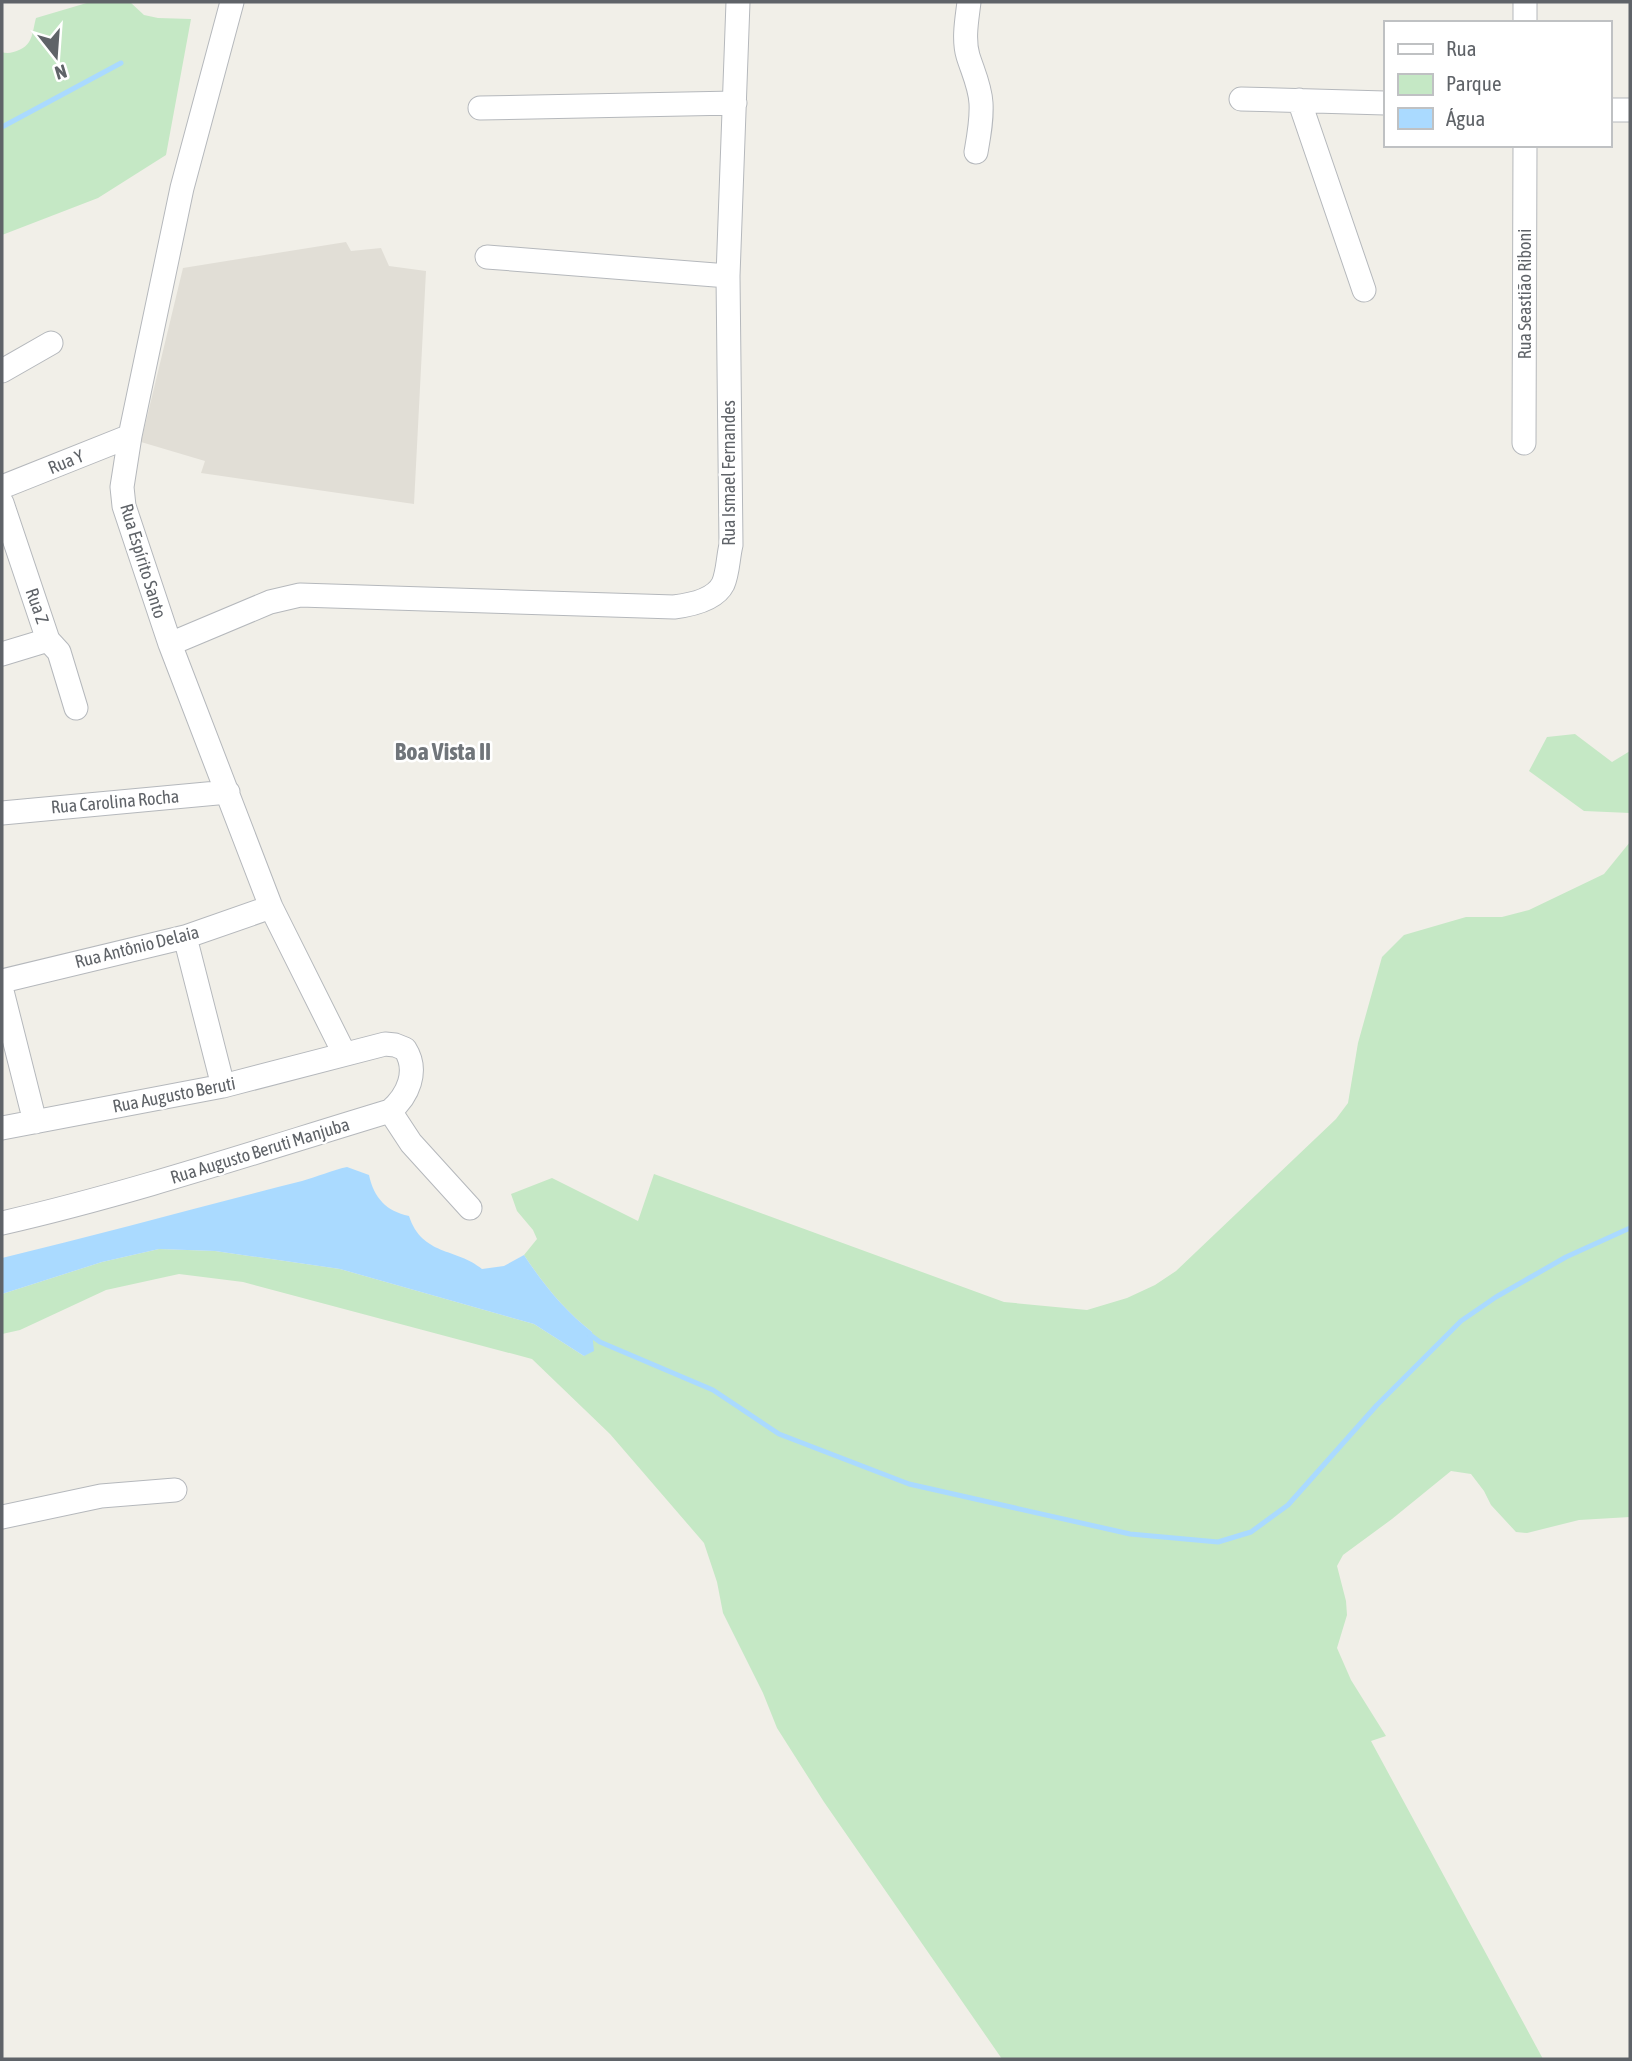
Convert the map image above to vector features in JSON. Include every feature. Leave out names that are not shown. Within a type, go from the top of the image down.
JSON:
[{"type":"street","name":"Rua Espírito Santo","points":[[232,2],[182,188],[130,436],[122,487],[124,506],[170,644],[271,907],[344,1053]]},
{"type":"street","name":"Rua Ismael Fernandes","points":[[170,644],[270,602],[300,595],[674,607],[694,604],[712,595],[722,584],[730,545],[728,276],[738,2]]},
{"type":"street","points":[[969,2],[967,53],[978,83],[981,102],[976,152]]},
{"type":"street","points":[[1525,2],[1525,21]]},
{"type":"street","points":[[1241,99],[1384,103]]},
{"type":"street","points":[[1298,100],[1364,290]]},
{"type":"street","points":[[480,108],[734,103]]},
{"type":"street","points":[[1611,110],[1630,110]]},
{"type":"street","name":"Rua Seastião Riboni","points":[[1524,443],[1525,147]]},
{"type":"street","points":[[487,257],[728,276]]},
{"type":"street","points":[[2,371],[51,343]]},
{"type":"street","name":"Rua Y","points":[[2,487],[130,436]]},
{"type":"street","name":"Rua Z","points":[[2,503],[48,640],[59,652],[76,708]]},
{"type":"street","points":[[2,654],[48,640]]},
{"type":"street","name":"Rua Carolina Rocha","points":[[2,813],[228,792]]},
{"type":"street","name":"Rua Antônio Delaia","points":[[2,981],[185,937],[271,907]]},
{"type":"street","points":[[185,937],[223,1086]]},
{"type":"street","points":[[2,992],[35,1122]]},
{"type":"street","points":[[344,1053],[385,1044],[405,1049],[409,1056],[411,1075],[400,1103],[390,1111],[411,1143],[470,1208]]},
{"type":"street","name":"Rua Augusto Beruti","points":[[2,1128],[223,1086],[344,1053]]},
{"type":"street","name":"Rua Augusto Beruti Manjuba","points":[[2,1223],[157,1184],[235,1157],[390,1111]]},
{"type":"street","points":[[2,1517],[47,1505],[101,1496],[175,1490]]},
{"type":"shaded area","points":[[346,242],[351,251],[381,248],[389,266],[426,271],[414,504],[201,473],[205,461],[141,442],[183,268]]},
{"type":"green space","points":[[90,2],[130,2],[144,15],[191,19],[166,155],[98,198],[2,235],[2,52],[13,52],[27,45],[32,37],[36,18]]},
{"type":"green space","points":[[1575,734],[1612,762],[1630,751],[1630,813],[1584,811],[1529,771],[1547,737]]},
{"type":"green space","points":[[1630,842],[1630,1517],[1579,1520],[1527,1533],[1516,1532],[1491,1505],[1471,1474],[1451,1471],[1343,1555],[1337,1566],[1347,1615],[1337,1648],[1351,1680],[1386,1736],[1371,1741],[1543,2059],[1002,2059],[824,1802],[777,1728],[763,1693],[723,1613],[717,1582],[704,1543],[610,1434],[532,1359],[243,1282],[179,1274],[106,1290],[20,1330],[2,1334],[2,1294],[102,1262],[159,1249],[215,1251],[340,1269],[534,1324],[584,1356],[592,1332],[555,1296],[524,1255],[537,1239],[517,1211],[511,1194],[552,1178],[638,1221],[654,1174],[1004,1302],[1087,1310],[1127,1298],[1155,1285],[1176,1271],[1336,1119],[1348,1103],[1358,1043],[1382,957],[1404,935],[1466,917],[1502,917],[1529,910],[1604,874]]},
{"type":"water","points":[[347,1167],[369,1175],[382,1202],[394,1211],[409,1216],[422,1238],[441,1250],[462,1257],[482,1269],[504,1266],[524,1255],[555,1296],[592,1332],[594,1351],[584,1356],[534,1324],[340,1269],[215,1251],[159,1249],[102,1262],[2,1294],[2,1258]]},
{"type":"waterway","points":[[2,127],[121,63]]},
{"type":"waterway","points":[[589,1334],[600,1342],[713,1390],[779,1434],[909,1484],[1130,1534],[1218,1542],[1251,1532],[1288,1505],[1377,1405],[1461,1321],[1496,1297],[1566,1257],[1630,1228]]},
{"type":"district","name":"Boa Vista II","points":[[443,752]]}]
